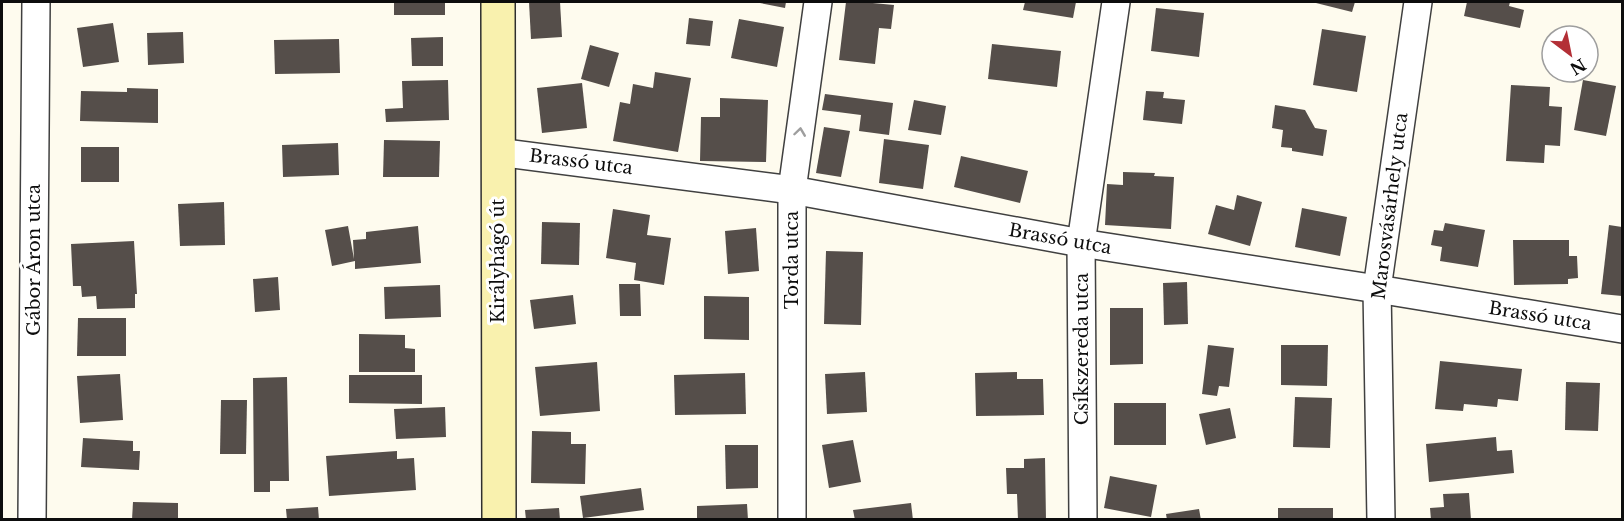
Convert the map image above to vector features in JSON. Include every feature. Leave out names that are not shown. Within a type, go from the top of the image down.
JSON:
[{"type":"street","name":"Gábor Áron utca","points":[[32,519],[36,2]]},
{"type":"street","name":"Királyhágó út","points":[[498,2],[499,519]]},
{"type":"street","name":"Torda utca","points":[[792,519],[792,190],[818,2]]},
{"type":"street","name":"Csíkszereda utca","points":[[1083,519],[1081,243],[1116,2]]},
{"type":"street","name":"Marosvásárhely utca","points":[[1381,519],[1377,289],[1418,2]]},
{"type":"street","name":"Brassó utca","points":[[498,152],[792,190],[1081,243],[1623,329]]},
{"type":"building","points":[[394,2],[445,2],[445,15],[394,15]]},
{"type":"building","points":[[529,2],[560,2],[562,37],[531,39]]},
{"type":"building","points":[[760,2],[786,2],[785,8]]},
{"type":"building","points":[[846,2],[894,5],[891,29],[879,28],[875,64],[839,60]]},
{"type":"building","points":[[1025,2],[1076,2],[1073,18],[1023,10]]},
{"type":"building","points":[[1312,2],[1355,2],[1352,12]]},
{"type":"building","points":[[1467,2],[1510,2],[1509,6],[1524,10],[1520,28],[1464,16]]},
{"type":"building","points":[[1156,8],[1204,13],[1199,57],[1151,51]]},
{"type":"building","points":[[689,18],[713,21],[710,46],[686,44]]},
{"type":"building","points":[[739,19],[784,27],[777,67],[731,58]]},
{"type":"building","points":[[113,23],[119,62],[83,67],[77,28]]},
{"type":"building","points":[[1322,29],[1366,36],[1357,92],[1313,85]]},
{"type":"building","points":[[183,32],[184,63],[148,65],[147,33]]},
{"type":"building","points":[[443,37],[443,66],[412,66],[411,38]]},
{"type":"building","points":[[339,39],[340,73],[275,74],[274,40]]},
{"type":"building","points":[[992,44],[1061,51],[1057,87],[988,79]]},
{"type":"building","points":[[590,45],[619,53],[609,87],[581,79]]},
{"type":"building","points":[[655,72],[691,78],[678,152],[613,141],[620,102],[630,104],[633,84],[653,88]]},
{"type":"building","points":[[448,80],[449,120],[386,122],[385,109],[403,108],[402,81]]},
{"type":"building","points":[[582,83],[587,128],[542,133],[537,88]]},
{"type":"building","points":[[1600,83],[1616,86],[1606,136],[1574,130],[1582,84]]},
{"type":"building","points":[[1511,85],[1550,87],[1549,106],[1562,107],[1560,146],[1545,145],[1544,163],[1506,161]]},
{"type":"building","points":[[127,88],[158,89],[158,123],[80,121],[81,91],[127,92]]},
{"type":"building","points":[[1146,91],[1164,92],[1163,98],[1185,100],[1182,124],[1143,120]]},
{"type":"building","points":[[825,94],[893,103],[889,135],[859,131],[861,115],[822,110]]},
{"type":"building","points":[[720,98],[768,100],[766,162],[700,161],[701,117],[720,117]]},
{"type":"building","points":[[914,100],[946,106],[941,135],[908,130]]},
{"type":"building","points":[[1275,105],[1305,110],[1315,128],[1327,130],[1323,156],[1281,147],[1283,130],[1272,128]]},
{"type":"building","points":[[824,127],[850,131],[841,177],[816,173]]},
{"type":"building","points":[[884,139],[929,145],[923,189],[879,183]]},
{"type":"building","points":[[384,140],[440,141],[439,177],[383,177]]},
{"type":"building","points":[[338,143],[339,175],[283,177],[282,145]]},
{"type":"building","points":[[81,147],[119,147],[119,182],[81,182]]},
{"type":"building","points":[[961,156],[1028,171],[1020,203],[954,187]]},
{"type":"building","points":[[1123,172],[1155,173],[1154,176],[1174,177],[1171,229],[1105,225],[1107,184],[1123,185]]},
{"type":"building","points":[[1237,195],[1262,202],[1250,246],[1208,234],[1216,205],[1234,210]]},
{"type":"building","points":[[224,202],[225,245],[180,246],[178,204]]},
{"type":"building","points":[[1302,208],[1347,217],[1340,256],[1295,247]]},
{"type":"building","points":[[613,209],[650,215],[647,235],[671,238],[664,285],[634,280],[636,263],[606,258]]},
{"type":"building","points":[[542,222],[580,223],[579,265],[541,264]]},
{"type":"building","points":[[1445,223],[1485,230],[1478,267],[1440,261],[1442,247],[1431,245],[1434,230],[1443,231]]},
{"type":"building","points":[[1609,225],[1622,227],[1622,296],[1601,294]]},
{"type":"building","points":[[348,226],[354,259],[353,240],[366,239],[366,232],[418,226],[421,263],[355,269],[355,261],[332,266],[325,230]]},
{"type":"building","points":[[756,228],[759,271],[728,274],[725,231]]},
{"type":"building","points":[[1513,240],[1569,240],[1569,256],[1577,256],[1578,278],[1568,279],[1568,284],[1514,285]]},
{"type":"building","points":[[134,241],[137,294],[135,294],[135,308],[97,309],[96,296],[82,297],[81,286],[73,286],[71,244]]},
{"type":"building","points":[[826,251],[863,252],[861,325],[824,324]]},
{"type":"building","points":[[278,277],[280,310],[255,312],[253,279]]},
{"type":"building","points":[[1187,282],[1188,324],[1164,325],[1163,283]]},
{"type":"building","points":[[619,284],[640,284],[641,316],[620,316]]},
{"type":"building","points":[[440,285],[441,317],[385,319],[384,287]]},
{"type":"building","points":[[573,295],[576,324],[534,329],[530,300]]},
{"type":"building","points":[[704,296],[749,297],[749,340],[704,339]]},
{"type":"building","points":[[1110,308],[1143,308],[1143,364],[1110,365]]},
{"type":"building","points":[[78,318],[126,318],[126,356],[77,356]]},
{"type":"building","points":[[359,334],[405,335],[405,348],[415,349],[415,372],[359,372]]},
{"type":"building","points":[[1208,345],[1234,348],[1229,387],[1219,386],[1217,396],[1202,394]]},
{"type":"building","points":[[1281,345],[1328,345],[1327,386],[1281,385]]},
{"type":"building","points":[[1440,361],[1522,369],[1518,401],[1498,399],[1497,407],[1464,404],[1463,411],[1435,409]]},
{"type":"building","points":[[597,362],[600,411],[540,416],[535,367]]},
{"type":"building","points":[[865,372],[867,412],[827,414],[825,374]]},
{"type":"building","points":[[1017,372],[1017,379],[1043,379],[1044,415],[976,416],[975,373]]},
{"type":"building","points":[[745,373],[746,414],[675,415],[674,375]]},
{"type":"building","points":[[120,374],[123,420],[80,423],[77,376]]},
{"type":"building","points":[[349,375],[422,375],[422,404],[349,403]]},
{"type":"building","points":[[287,377],[289,481],[270,481],[270,492],[254,492],[253,378]]},
{"type":"building","points":[[1566,382],[1600,383],[1598,431],[1565,430]]},
{"type":"building","points":[[1295,397],[1332,398],[1330,448],[1293,447]]},
{"type":"building","points":[[221,400],[247,400],[246,454],[220,454]]},
{"type":"building","points":[[1114,403],[1166,403],[1166,445],[1114,445]]},
{"type":"building","points":[[445,407],[446,437],[396,439],[394,409]]},
{"type":"building","points":[[1230,408],[1236,438],[1206,445],[1199,414]]},
{"type":"building","points":[[532,431],[571,432],[571,444],[586,444],[585,484],[531,483]]},
{"type":"building","points":[[1496,437],[1497,451],[1512,450],[1514,473],[1429,482],[1426,444]]},
{"type":"building","points":[[83,438],[133,441],[133,451],[140,451],[139,470],[81,467]]},
{"type":"building","points":[[853,440],[861,482],[829,488],[822,445]]},
{"type":"building","points":[[725,445],[758,445],[758,488],[726,489]]},
{"type":"building","points":[[397,451],[397,459],[414,458],[416,490],[329,496],[326,456]]},
{"type":"building","points":[[1045,458],[1046,520],[1018,520],[1017,494],[1007,494],[1006,468],[1024,468],[1024,459]]},
{"type":"building","points":[[1110,476],[1157,485],[1151,517],[1104,508]]},
{"type":"building","points":[[641,488],[644,510],[583,518],[580,496]]},
{"type":"building","points":[[1469,493],[1471,520],[1431,520],[1430,508],[1444,507],[1443,494]]},
{"type":"building","points":[[133,502],[178,503],[178,520],[132,520]]},
{"type":"building","points":[[911,503],[913,520],[855,520],[853,510]]},
{"type":"building","points":[[747,504],[748,520],[697,520],[697,506]]},
{"type":"building","points":[[318,507],[319,520],[287,520],[286,509]]},
{"type":"building","points":[[559,508],[560,520],[526,520],[525,510]]},
{"type":"building","points":[[1278,508],[1333,508],[1333,520],[1278,520]]},
{"type":"building","points":[[1199,509],[1201,520],[1167,520],[1166,514]]}]
